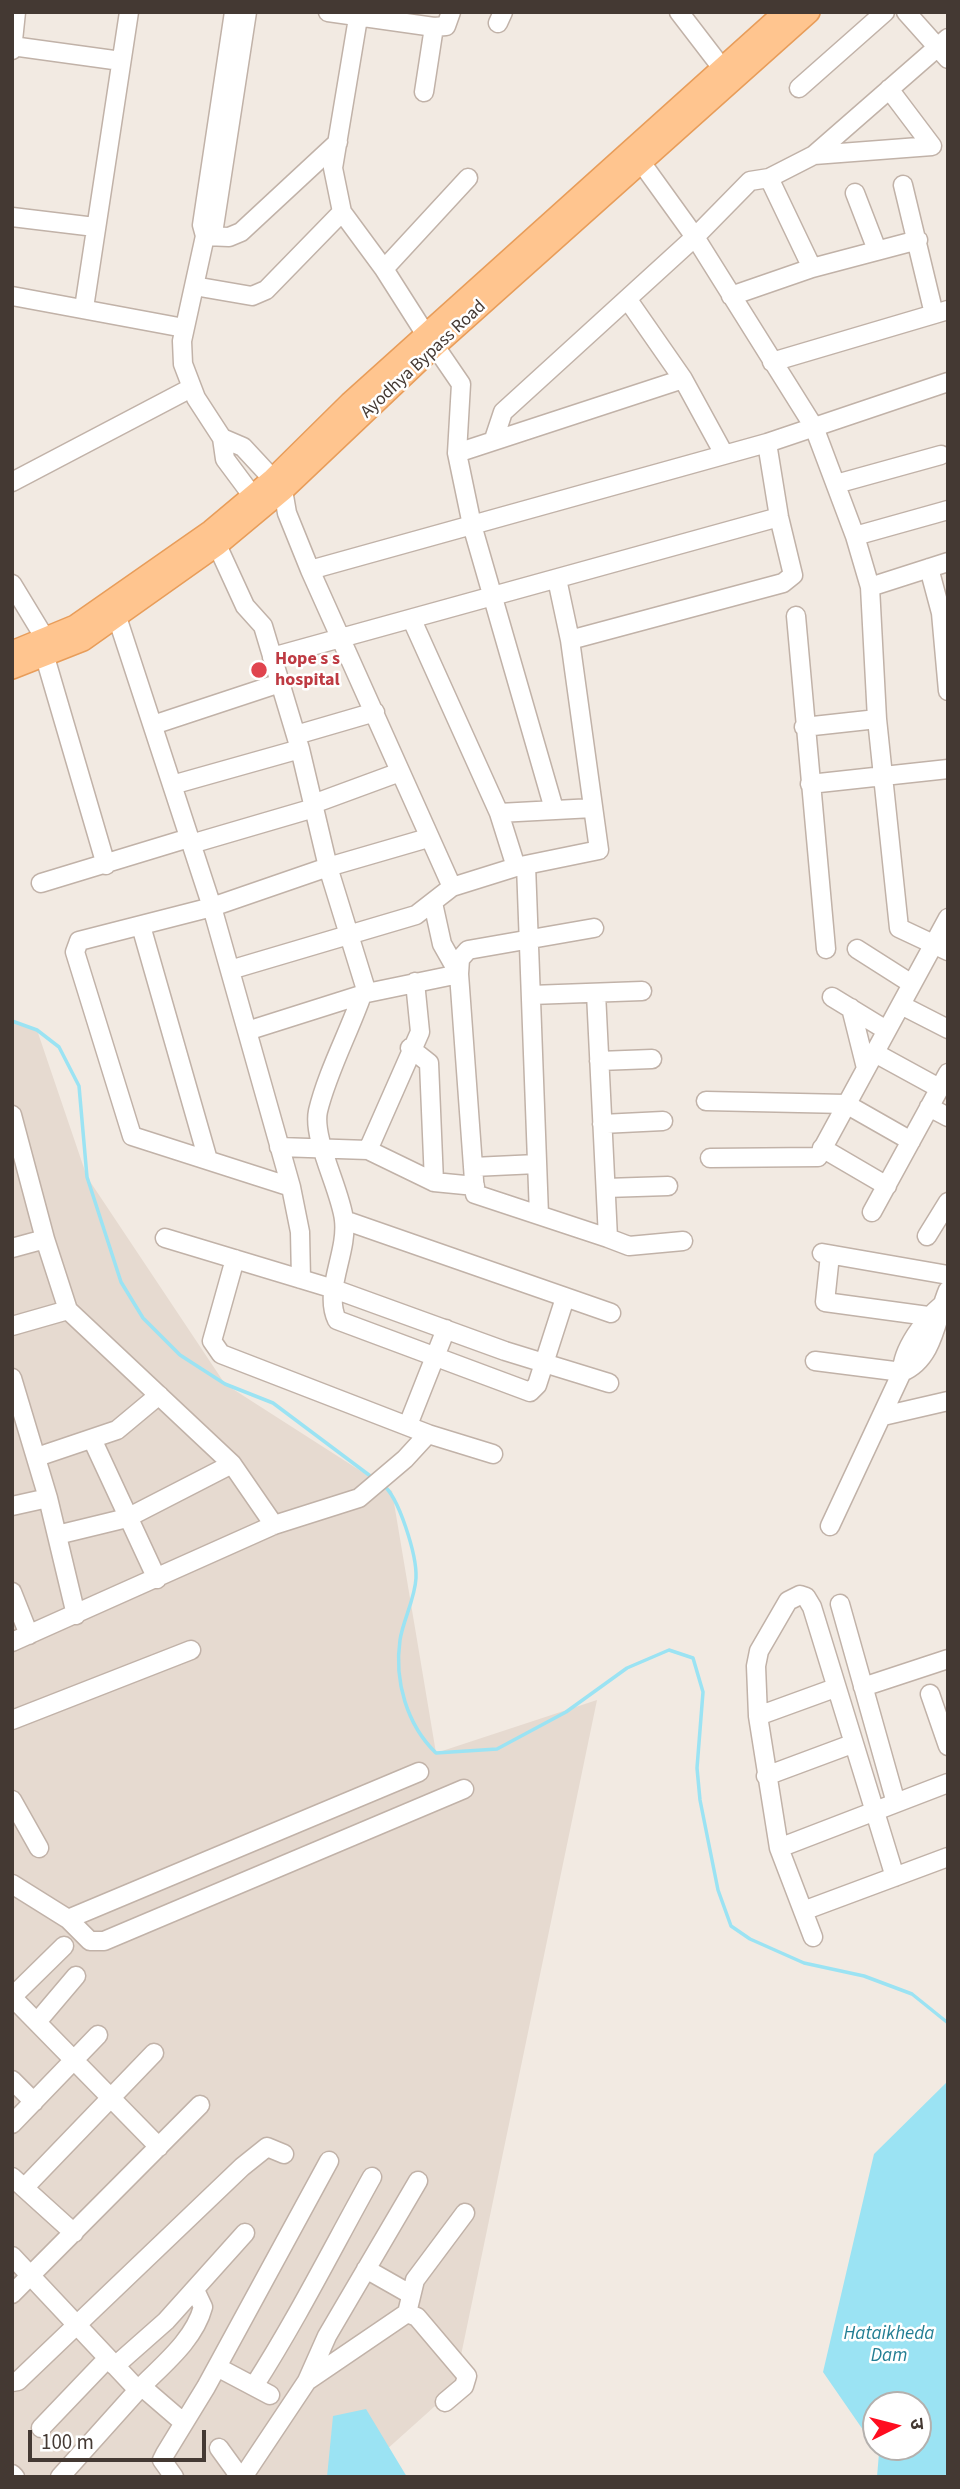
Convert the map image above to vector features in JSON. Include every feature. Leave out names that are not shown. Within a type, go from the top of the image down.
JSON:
[{"type":"main road","name":"Ayodhya Bypass Road","points":[[637,156],[722,68],[785,12]]},
{"type":"main road","name":"Ayodhya Bypass Road","points":[[12,652],[83,640],[112,611],[211,531],[256,502],[430,341],[637,156],[809,12]]},
{"type":"main road","name":"Ayodhya Bypass Road","points":[[112,611],[217,545],[256,502]]},
{"type":"main road","name":"Ayodhya Bypass Road","points":[[12,668],[45,648]]},
{"type":"street","points":[[16,12],[12,47],[121,61]]},
{"type":"street","points":[[84,308],[129,12]]},
{"type":"street","points":[[234,12],[202,225],[205,236],[184,328],[181,355],[191,388],[222,438],[225,458],[256,502],[287,513]]},
{"type":"street","points":[[205,236],[214,227],[247,12]]},
{"type":"street","points":[[328,12],[434,27],[446,26],[451,12]]},
{"type":"street","points":[[799,88],[885,12]]},
{"type":"street","points":[[494,439],[503,412],[628,300],[750,181],[769,178],[814,155],[889,89],[944,48],[906,12]]},
{"type":"street","points":[[359,15],[333,168],[342,212],[384,269],[461,384],[457,453],[472,525],[554,809]]},
{"type":"street","points":[[689,16],[722,68]]},
{"type":"street","points":[[424,92],[434,27]]},
{"type":"street","points":[[814,155],[932,146],[889,89]]},
{"type":"street","points":[[205,236],[229,237],[241,232],[338,142]]},
{"type":"street","points":[[637,156],[695,237],[814,427],[836,484],[870,587],[877,719],[900,928],[941,948]]},
{"type":"street","points":[[384,269],[468,178]]},
{"type":"street","points":[[769,178],[812,268]]},
{"type":"street","points":[[772,362],[941,312],[903,185]]},
{"type":"street","points":[[855,193],[877,250]]},
{"type":"street","points":[[194,286],[252,296],[266,290],[342,212]]},
{"type":"street","points":[[12,217],[95,227]]},
{"type":"street","points":[[732,296],[812,268],[918,240]]},
{"type":"street","points":[[12,296],[184,328]]},
{"type":"street","points":[[628,300],[682,379],[724,454]]},
{"type":"street","points":[[457,453],[682,379]]},
{"type":"street","points":[[310,570],[767,443],[948,382]]},
{"type":"street","points":[[12,482],[191,388]]},
{"type":"street","points":[[222,438],[243,447],[278,484],[310,570],[452,887]]},
{"type":"street","points":[[570,640],[783,583],[793,575],[779,517],[767,443]]},
{"type":"street","points":[[836,484],[941,455]]},
{"type":"street","points":[[855,536],[948,510]]},
{"type":"street","points":[[272,657],[779,517]]},
{"type":"street","points":[[217,545],[245,606],[263,626],[298,742],[328,867],[349,933],[364,994],[317,1113],[323,1147],[344,1220],[344,1252],[334,1289],[332,1310],[337,1320],[530,1392],[537,1385],[565,1298]]},
{"type":"street","points":[[870,587],[948,562]]},
{"type":"street","points":[[929,568],[946,645],[948,691]]},
{"type":"street","points":[[230,970],[416,915],[452,887],[521,866],[599,850],[570,640],[556,579]]},
{"type":"street","points":[[12,584],[45,648],[106,865]]},
{"type":"street","points":[[112,611],[153,726],[230,970],[291,1187],[300,1232],[302,1279]]},
{"type":"street","points":[[796,616],[826,948]]},
{"type":"street","points":[[412,620],[521,866],[531,995],[539,1215]]},
{"type":"street","points":[[153,726],[280,684]]},
{"type":"street","points":[[172,785],[298,742],[375,712]]},
{"type":"street","points":[[804,727],[877,719]]},
{"type":"street","points":[[810,784],[948,769]]},
{"type":"street","points":[[41,883],[313,806],[400,772]]},
{"type":"street","points":[[499,813],[593,808]]},
{"type":"street","points":[[291,1187],[132,1136],[75,952],[79,941],[212,907],[328,867],[428,838]]},
{"type":"street","points":[[433,902],[442,944],[452,972],[475,1194],[629,1246],[683,1241]]},
{"type":"street","points":[[710,1158],[818,1157],[912,984],[941,948],[948,918]]},
{"type":"street","points":[[141,926],[208,1160]]},
{"type":"street","points":[[247,1031],[364,994],[452,972],[468,950],[594,928]]},
{"type":"street","points":[[857,949],[912,984]]},
{"type":"street","points":[[368,1150],[410,1048],[420,1032],[415,982]]},
{"type":"street","points":[[531,995],[642,991]]},
{"type":"street","points":[[596,993],[608,1238]]},
{"type":"street","points":[[832,997],[887,1030]]},
{"type":"street","points":[[901,1004],[948,1029]]},
{"type":"street","points":[[851,1008],[870,1061]]},
{"type":"street","points":[[410,1048],[429,1063],[434,1182]]},
{"type":"street","points":[[599,1061],[652,1059]]},
{"type":"street","points":[[870,1061],[944,1081],[872,1212]]},
{"type":"street","points":[[706,1101],[846,1104],[911,1141]]},
{"type":"street","points":[[929,1107],[948,1117]]},
{"type":"street","points":[[12,1115],[45,1239],[68,1310],[232,1464],[274,1525]]},
{"type":"street","points":[[602,1124],[663,1121]]},
{"type":"street","points":[[279,1147],[368,1150],[434,1182],[475,1186]]},
{"type":"street","points":[[822,1148],[887,1186]]},
{"type":"street","points":[[473,1167],[537,1164]]},
{"type":"street","points":[[606,1188],[668,1186]]},
{"type":"street","points":[[927,1236],[948,1202]]},
{"type":"street","points":[[344,1220],[611,1313]]},
{"type":"street","points":[[165,1238],[334,1289],[505,1351],[609,1383]]},
{"type":"street","points":[[12,1248],[45,1239]]},
{"type":"street","points":[[815,1361],[902,1372],[915,1367],[937,1327],[942,1304],[825,1302],[826,1254],[948,1275]]},
{"type":"street","points":[[235,1259],[214,1331],[215,1348],[274,1376],[428,1434],[493,1454]]},
{"type":"street","points":[[12,1326],[68,1310]]},
{"type":"street","points":[[408,1425],[446,1329]]},
{"type":"street","points":[[493,1378],[505,1351]]},
{"type":"street","points":[[830,1526],[902,1372]]},
{"type":"street","points":[[13,1382],[37,1457],[76,1615]]},
{"type":"street","points":[[37,1457],[117,1430],[159,1395]]},
{"type":"street","points":[[883,1416],[948,1401]]},
{"type":"street","points":[[12,1592],[21,1639],[274,1525],[359,1498],[405,1460],[428,1434]]},
{"type":"street","points":[[92,1439],[157,1579]]},
{"type":"street","points":[[57,1535],[127,1518],[232,1464]]},
{"type":"street","points":[[12,1506],[48,1498]]},
{"type":"street","points":[[813,1937],[779,1848],[758,1716],[755,1666],[758,1651],[794,1596],[806,1597],[812,1607],[895,1877]]},
{"type":"street","points":[[840,1604],[896,1803]]},
{"type":"street","points":[[12,1720],[191,1650]]},
{"type":"street","points":[[863,1687],[948,1659]]},
{"type":"street","points":[[758,1716],[835,1688]]},
{"type":"street","points":[[930,1694],[948,1746]]},
{"type":"street","points":[[766,1776],[852,1744]]},
{"type":"street","points":[[68,1919],[419,1772]]},
{"type":"street","points":[[779,1848],[948,1783]]},
{"type":"street","points":[[12,1884],[68,1919],[90,1941],[104,1941],[464,1789]]},
{"type":"street","points":[[12,1800],[39,1849]]},
{"type":"street","points":[[803,1911],[948,1857]]},
{"type":"street","points":[[64,1945],[12,1997],[109,2099],[159,2147]]},
{"type":"street","points":[[37,2022],[76,1976]]},
{"type":"street","points":[[12,2124],[75,2062],[98,2035]]},
{"type":"street","points":[[74,2233],[18,2182],[155,2053]]},
{"type":"street","points":[[12,2080],[34,2102]]},
{"type":"street","points":[[12,2294],[200,2105]]},
{"type":"street","points":[[12,2382],[18,2381],[267,2147],[284,2154]]},
{"type":"street","points":[[174,2477],[162,2460],[217,2367],[329,2161]]},
{"type":"street","points":[[254,2386],[294,2323],[372,2177]]},
{"type":"street","points":[[219,2448],[242,2477],[307,2381],[327,2336],[418,2181]]},
{"type":"street","points":[[307,2381],[407,2313],[415,2280],[465,2213]]},
{"type":"street","points":[[41,2428],[111,2362],[195,2290],[245,2233]]},
{"type":"street","points":[[12,2256],[111,2362],[184,2423]]},
{"type":"street","points":[[366,2269],[410,2294]]},
{"type":"street","points":[[60,2477],[139,2388],[166,2364],[198,2321],[203,2307],[195,2290]]},
{"type":"street","points":[[407,2313],[417,2317],[467,2376],[464,2386],[445,2402]]},
{"type":"street","points":[[217,2367],[271,2395]]},
{"type":"shaded area","points":[[12,1021],[37,1030],[87,1177],[225,1384],[392,1491],[436,1753],[597,1700],[454,2389],[356,2477],[12,2477]]},
{"type":"water","name":"Hataikheda Dam","points":[[948,2081],[948,2477],[877,2477],[878,2461],[932,2461],[932,2391],[862,2391],[862,2428],[823,2372],[874,2154]]},
{"type":"water","points":[[366,2409],[407,2477],[327,2477],[333,2416]]},
{"type":"waterway","points":[[12,1021],[37,1030],[59,1047],[79,1086],[87,1177],[121,1282],[143,1318],[180,1355],[225,1384],[273,1403],[373,1478]]},
{"type":"waterway","points":[[382,1484],[400,1513],[416,1568],[414,1594],[400,1640],[401,1686],[410,1716],[436,1753],[497,1749],[566,1712],[627,1668],[669,1650],[693,1658],[703,1692],[697,1768],[700,1800],[718,1890],[731,1926],[750,1939],[804,1963],[864,1976],[912,1994],[948,2023]]},
{"type":"place","name":"Hope s s hospital","points":[[259,670]]}]
